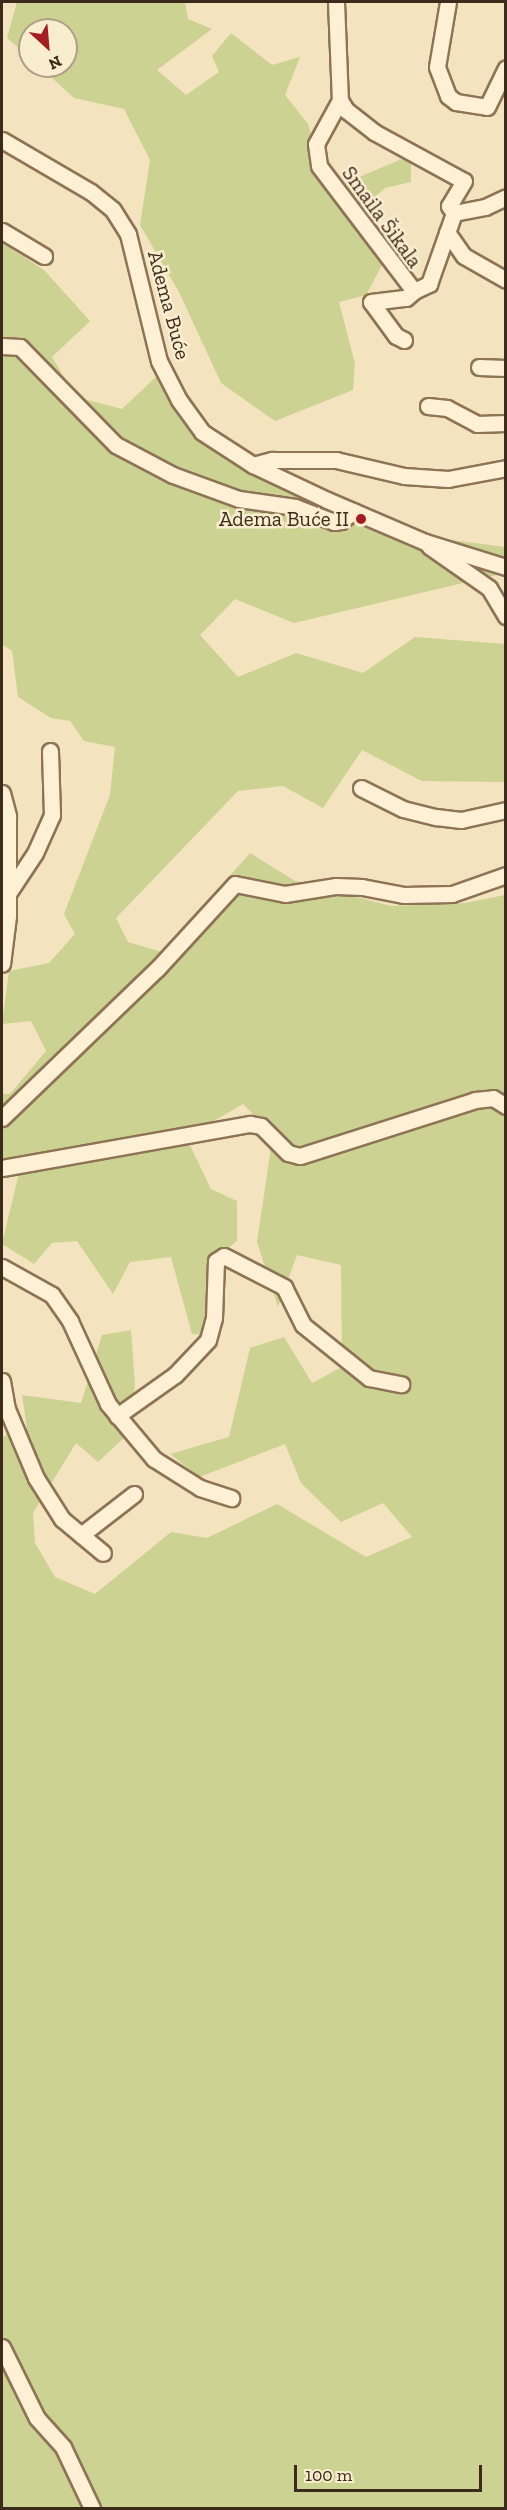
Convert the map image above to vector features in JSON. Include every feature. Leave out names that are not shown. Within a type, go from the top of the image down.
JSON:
[{"type":"street","points":[[336,2],[340,100]]},
{"type":"street","points":[[448,2],[437,67],[448,96],[456,102],[487,107],[506,68]]},
{"type":"street","name":"Smaila Šikala","points":[[340,100],[346,110],[374,132],[459,176],[464,186],[449,206],[454,213],[429,284],[414,291],[319,166],[316,144],[340,100]]},
{"type":"street","name":"Adema Buće","points":[[2,140],[92,192],[113,210],[128,234],[159,361],[179,400],[202,432],[253,465],[354,511],[425,542],[506,567]]},
{"type":"street","points":[[454,213],[485,207],[506,197]]},
{"type":"street","points":[[2,231],[44,256]]},
{"type":"street","name":"Smaila Šikala","points":[[447,232],[464,256],[506,280]]},
{"type":"street","points":[[404,340],[396,336],[371,302],[406,298],[414,291]]},
{"type":"street","points":[[2,346],[20,347],[116,445],[173,475],[214,492],[295,507],[334,522],[341,521],[354,511]]},
{"type":"street","points":[[479,367],[506,368]]},
{"type":"street","points":[[428,406],[454,410],[477,424],[506,423]]},
{"type":"street","points":[[253,465],[272,460],[336,460],[404,476],[448,479],[506,468]]},
{"type":"street","name":"Adema Buće","points":[[425,542],[442,558],[489,588],[506,616]]},
{"type":"street","points":[[7,895],[35,853],[52,815],[50,751]]},
{"type":"street","points":[[361,788],[403,809],[436,818],[461,820],[506,810]]},
{"type":"street","points":[[2,793],[8,816],[6,946],[2,964]]},
{"type":"street","points":[[2,1118],[157,969],[235,884],[285,894],[345,886],[405,895],[428,895],[452,894],[506,875]]},
{"type":"street","points":[[2,1168],[250,1124],[261,1126],[288,1153],[300,1156],[475,1100],[493,1098],[506,1106]]},
{"type":"street","points":[[117,1416],[175,1375],[208,1340],[214,1318],[216,1261],[224,1256],[284,1287],[303,1325],[369,1378],[401,1384]]},
{"type":"street","points":[[2,1267],[52,1295],[70,1321],[117,1416],[154,1459],[200,1488],[231,1498]]},
{"type":"street","points":[[2,1381],[7,1409],[36,1478],[62,1519],[103,1553]]},
{"type":"street","points":[[81,1535],[134,1494]]},
{"type":"street","points":[[2,2347],[37,2418],[63,2447],[92,2508]]},
{"type":"green space","points":[[17,2],[185,2],[188,19],[212,29],[157,70],[186,95],[219,72],[212,56],[231,33],[272,65],[300,57],[285,95],[308,124],[320,165],[343,184],[411,155],[411,182],[385,188],[357,213],[388,254],[366,295],[339,302],[355,364],[353,390],[275,421],[221,383],[179,292],[140,225],[150,160],[124,109],[74,98],[52,78],[78,78],[78,18],[18,18],[18,48],[7,38]]},
{"type":"green space","points":[[2,243],[44,270],[90,321],[52,357],[76,397],[122,409],[160,373],[241,466],[376,530],[505,547],[505,571],[501,574],[294,623],[235,599],[200,635],[238,677],[296,653],[363,673],[415,637],[505,644],[505,782],[422,781],[362,750],[323,808],[283,786],[238,791],[116,918],[128,942],[162,952],[250,853],[295,881],[391,906],[465,903],[505,895],[505,2508],[2,2508],[2,1437],[27,1428],[22,1395],[81,1403],[102,1335],[131,1330],[135,1385],[129,1433],[98,1462],[76,1443],[33,1513],[35,1543],[55,1577],[95,1594],[171,1532],[207,1538],[277,1504],[366,1557],[412,1537],[383,1503],[341,1522],[301,1483],[285,1444],[199,1477],[170,1454],[229,1437],[250,1348],[284,1337],[312,1383],[342,1367],[341,1265],[297,1255],[278,1307],[257,1242],[273,1134],[243,1104],[186,1137],[211,1189],[237,1201],[237,1241],[209,1262],[206,1335],[192,1334],[171,1257],[130,1262],[113,1294],[77,1241],[52,1243],[34,1264],[2,1244],[19,1173],[2,1161],[2,1094],[10,1094],[46,1051],[31,1021],[2,1024],[9,971],[49,963],[75,934],[64,914],[110,795],[115,747],[84,741],[70,721],[51,718],[18,697],[12,651],[2,644]]},
{"type":"place","name":"Adema Buće II","points":[[361,519]]}]
